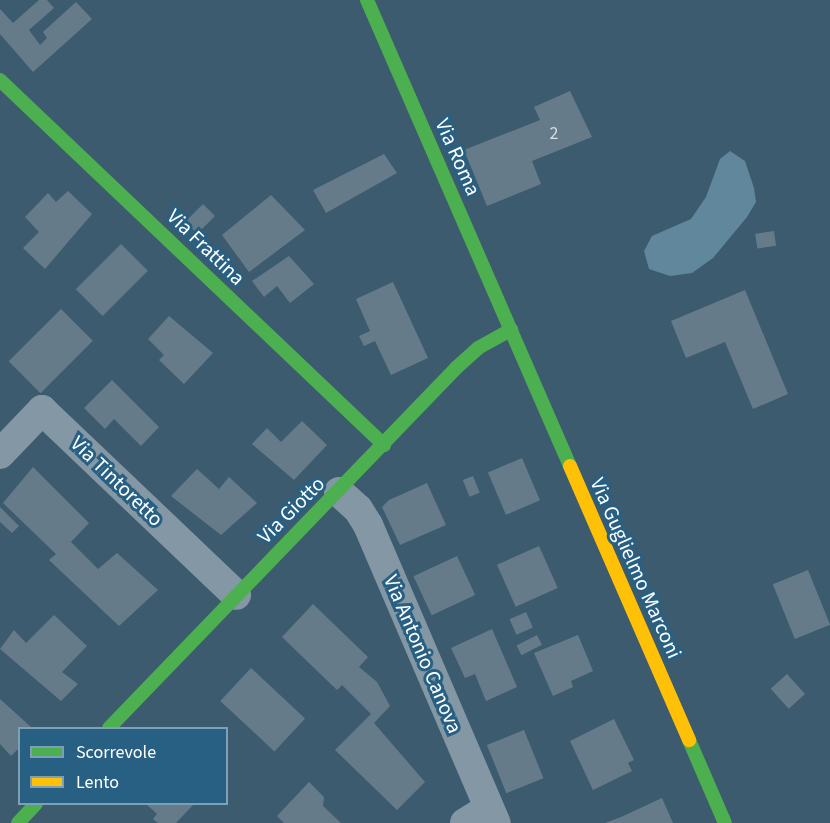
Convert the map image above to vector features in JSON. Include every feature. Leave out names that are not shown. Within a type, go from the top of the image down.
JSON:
[{"type":"street","name":"Via Roma","points":[[367,0],[511,330]]},
{"type":"street","name":"Via Frattina","points":[[0,80],[384,445]]},
{"type":"street","name":"Via Giotto","points":[[111,727],[456,368],[478,348],[511,330]]},
{"type":"street","name":"Via Guglielmo Marconi","points":[[511,330],[725,823]]},
{"type":"street","name":"Via Tintoretto","points":[[0,454],[42,410],[236,595]]},
{"type":"street","name":"Via Antonio Canova","points":[[339,492],[358,509],[368,525],[483,818]]},
{"type":"street","points":[[18,823],[35,805]]},
{"type":"water","points":[[730,151],[745,161],[754,188],[756,202],[747,217],[713,258],[692,273],[670,276],[649,269],[644,251],[652,236],[691,219],[706,197],[720,159]]},
{"type":"building","points":[[39,0],[47,0],[54,8],[29,30],[40,45],[47,38],[43,32],[76,2],[92,19],[33,72],[0,34],[0,9],[13,23]]},
{"type":"building","points":[[570,91],[592,137],[532,161],[541,184],[487,206],[464,150],[540,120],[534,107]]},
{"type":"building","points":[[384,154],[397,173],[326,213],[313,190]]},
{"type":"building","points":[[68,191],[92,214],[45,269],[23,248],[39,232],[25,217],[48,193],[56,202]]},
{"type":"building","points":[[271,195],[305,230],[249,272],[222,235]]},
{"type":"building","points":[[203,204],[215,216],[197,234],[185,222]]},
{"type":"building","points":[[774,231],[776,246],[757,248],[755,234]]},
{"type":"building","points":[[121,244],[148,271],[103,316],[76,289]]},
{"type":"building","points":[[289,256],[314,284],[290,303],[277,286],[264,297],[252,281]]},
{"type":"building","points":[[393,282],[428,358],[391,375],[375,341],[364,346],[359,336],[370,331],[356,299]]},
{"type":"building","points":[[745,290],[788,394],[753,409],[725,342],[686,358],[671,321]]},
{"type":"building","points":[[61,309],[93,341],[40,393],[9,361]]},
{"type":"building","points":[[169,316],[213,353],[184,384],[159,360],[164,355],[148,339]]},
{"type":"building","points":[[112,380],[159,427],[141,446],[114,419],[105,429],[84,408]]},
{"type":"building","points":[[302,421],[327,445],[294,480],[252,444],[267,428],[281,442]]},
{"type":"building","points":[[522,458],[540,500],[506,515],[488,472]]},
{"type":"building","points":[[33,467],[89,523],[71,542],[98,569],[117,553],[158,590],[119,626],[49,560],[56,554],[3,503]]},
{"type":"building","points":[[197,469],[219,489],[229,477],[257,503],[221,535],[171,496]]},
{"type":"building","points":[[473,476],[480,493],[470,497],[463,480]]},
{"type":"building","points":[[427,483],[446,525],[400,545],[382,507],[389,500]]},
{"type":"building","points":[[0,507],[19,526],[12,533],[0,522]]},
{"type":"building","points":[[539,546],[558,588],[516,607],[497,565]]},
{"type":"building","points":[[457,556],[475,595],[432,615],[413,576]]},
{"type":"building","points":[[808,570],[830,625],[795,639],[773,584]]},
{"type":"building","points":[[313,604],[368,657],[359,667],[377,682],[390,706],[374,723],[425,782],[397,810],[335,750],[371,714],[342,685],[337,690],[282,637]]},
{"type":"building","points":[[526,612],[533,628],[516,635],[510,619]]},
{"type":"building","points":[[54,615],[87,646],[62,672],[78,684],[61,701],[0,649],[14,630],[26,643]]},
{"type":"building","points":[[492,629],[517,687],[486,701],[475,674],[465,678],[451,648]]},
{"type":"building","points":[[537,635],[542,645],[522,655],[517,645]]},
{"type":"building","points":[[578,635],[593,671],[571,681],[573,687],[553,696],[534,653]]},
{"type":"building","points":[[251,668],[305,718],[274,751],[220,701]]},
{"type":"building","points":[[787,674],[805,694],[789,709],[771,689]]},
{"type":"building","points":[[0,699],[31,727],[18,727],[18,749],[11,756],[0,744]]},
{"type":"building","points":[[614,719],[634,760],[628,763],[632,771],[593,790],[570,741]]},
{"type":"building","points":[[524,730],[543,778],[506,793],[487,745]]},
{"type":"building","points":[[309,782],[324,797],[323,806],[341,823],[284,823],[277,816]]},
{"type":"building","points":[[662,798],[673,823],[605,823],[621,817]]},
{"type":"building","points":[[147,805],[193,805],[176,823],[158,823],[153,819],[157,814]]},
{"type":"traffic: fast","points":[[367,0],[570,466]]},
{"type":"traffic: fast","points":[[0,80],[384,445]]},
{"type":"traffic: fast","points":[[110,727],[456,368],[478,348],[511,330]]},
{"type":"traffic: fast","points":[[689,740],[725,823]]},
{"type":"traffic: fast","points":[[18,823],[35,805]]},
{"type":"traffic: slow","points":[[570,466],[689,740]]}]
